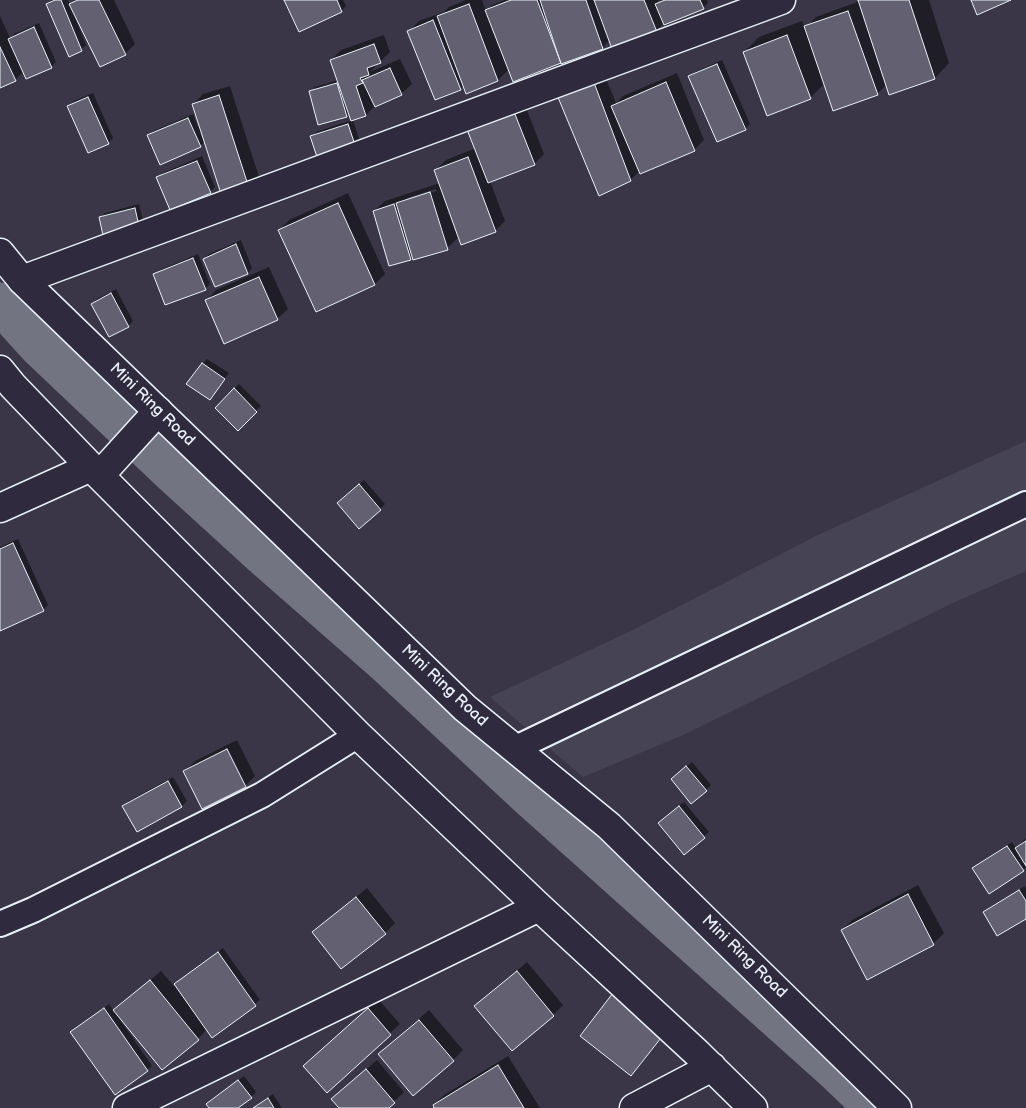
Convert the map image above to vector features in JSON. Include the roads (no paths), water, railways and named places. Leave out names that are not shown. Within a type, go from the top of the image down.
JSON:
[{"type":"street","points":[[22,280],[781,0]]},
{"type":"street","name":"Mini Ring Road","points":[[0,253],[22,280],[154,416],[465,708],[609,826],[897,1108]]},
{"type":"street","points":[[0,370],[13,386],[100,469],[358,735],[712,1067],[753,1108]]},
{"type":"street","points":[[0,508],[100,469],[154,416]]},
{"type":"street","points":[[127,1108],[539,906]]},
{"type":"street","points":[[634,1108],[712,1067]]},
{"type":"lane","points":[[514,749],[1026,504]]},
{"type":"lane","points":[[0,924],[33,910],[262,795],[358,735]]},
{"type":"waterway","points":[[0,303],[38,345],[172,472],[384,661],[529,796],[834,1069],[875,1108]]}]
